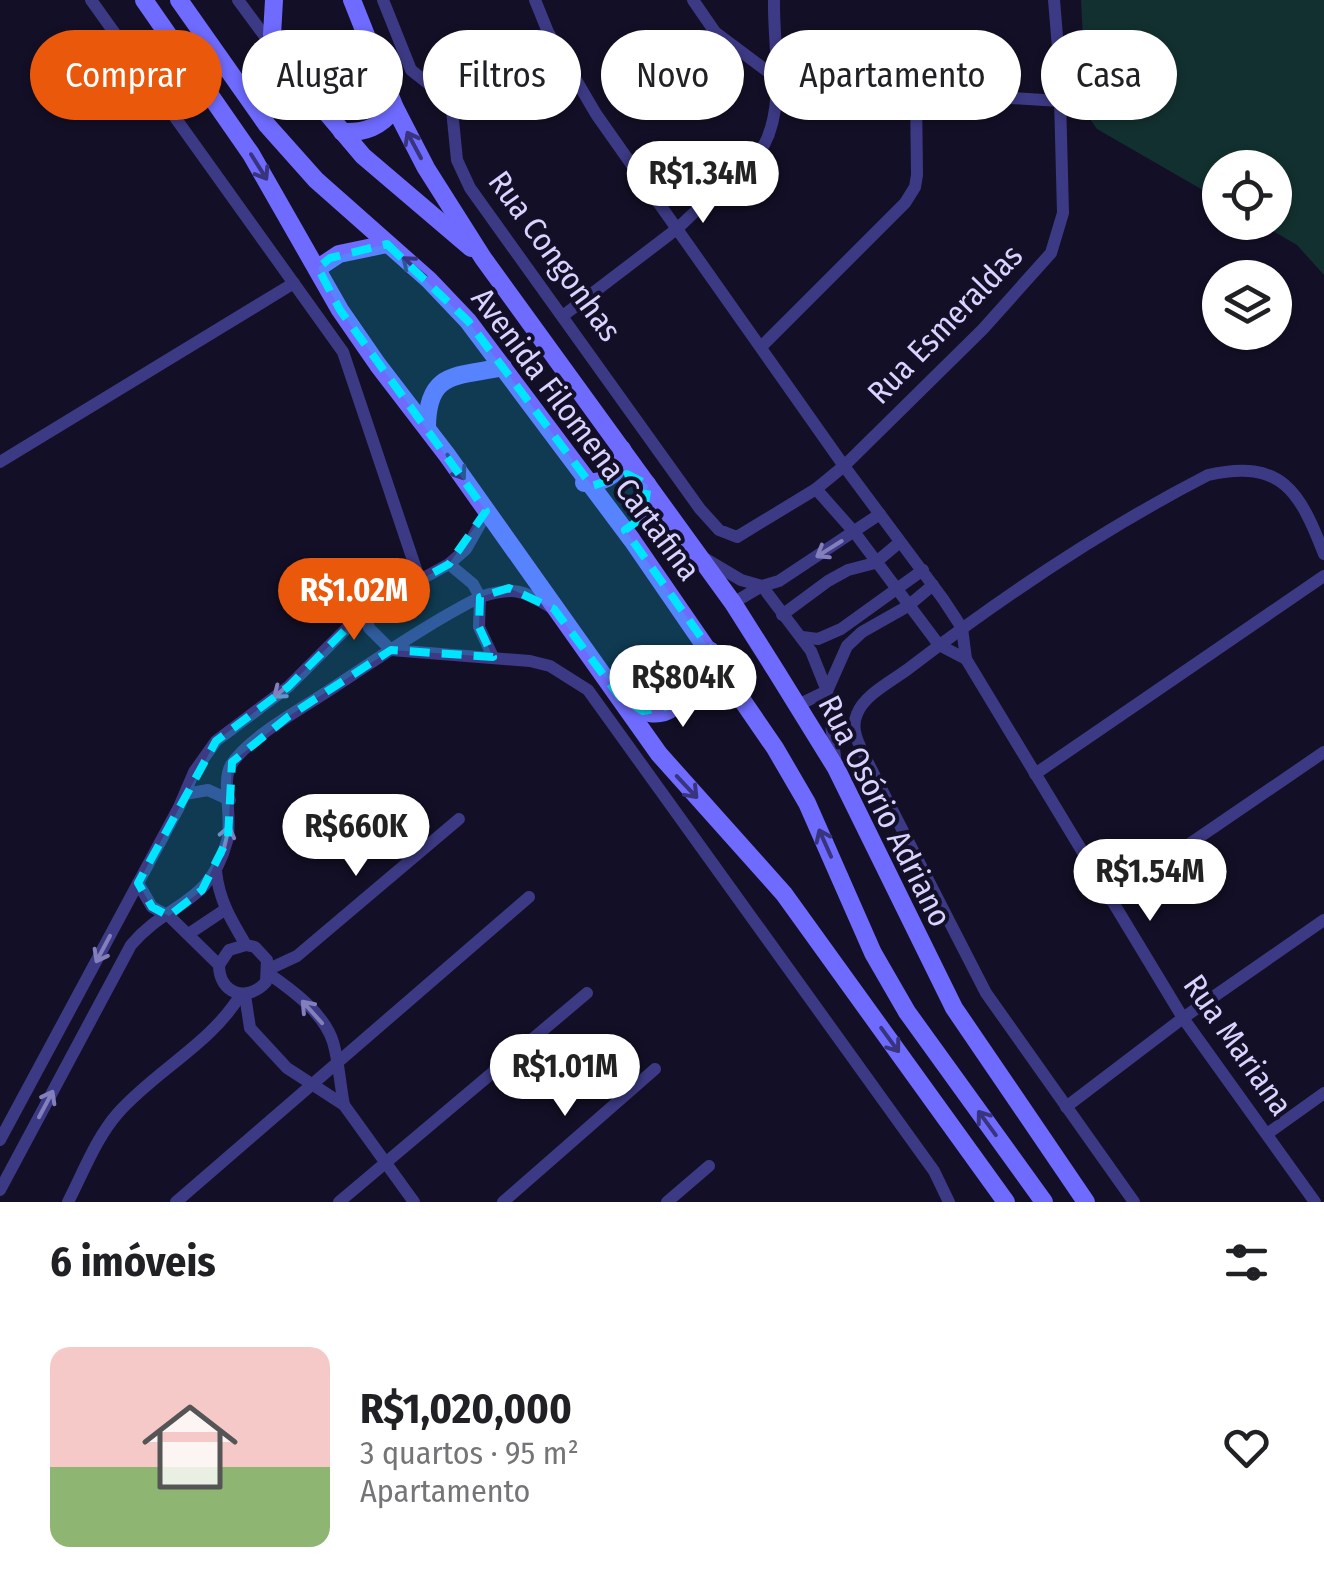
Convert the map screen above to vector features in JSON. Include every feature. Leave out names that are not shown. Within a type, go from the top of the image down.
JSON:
[{"type":"main road","points":[[144,0],[251,154],[368,352],[678,778],[784,894],[1006,1202]]},
{"type":"main road","name":"Avenida Filomena Cartafina","points":[[179,0],[267,125],[316,180],[455,307],[632,540],[776,748],[807,803],[874,953],[908,1012],[1044,1202]]},
{"type":"main road","points":[[272,30],[274,0]]},
{"type":"main road","name":"Rua Osório Adriano","points":[[352,0],[364,30]]},
{"type":"main road","name":"Rua Osório Adriano","points":[[332,120],[383,176],[483,258]]},
{"type":"main road","points":[[342,132],[371,129],[384,120]]},
{"type":"main road","name":"Rua Osório Adriano","points":[[400,120],[483,258],[733,604],[798,705],[836,768],[954,1008],[1086,1202]]},
{"type":"main road","points":[[318,268],[339,254],[387,244]]},
{"type":"main road","points":[[426,428],[429,398],[440,383],[459,374],[503,367]]},
{"type":"main road","points":[[614,475],[622,449]]},
{"type":"main road","points":[[582,472],[582,482],[633,475],[648,484],[648,505],[626,537],[632,540]]},
{"type":"main road","points":[[643,517],[659,516],[673,522]]},
{"type":"main road","points":[[620,696],[643,711],[672,709],[691,691],[710,651]]},
{"type":"street","points":[[91,0],[344,352],[419,578]]},
{"type":"street","points":[[238,0],[260,30]]},
{"type":"street","name":"Rua Congonhas","points":[[383,0],[411,70],[439,92],[452,110],[457,160],[470,188],[700,510],[720,530]]},
{"type":"street","points":[[535,0],[548,32],[596,114],[962,628]]},
{"type":"street","points":[[693,0],[715,32],[764,69]]},
{"type":"street","points":[[774,0],[774,30]]},
{"type":"street","name":"Rua Esmeraldas","points":[[1054,0],[1056,30]]},
{"type":"street","points":[[564,315],[678,228],[764,145],[774,120]]},
{"type":"street","points":[[762,346],[905,203],[914,188],[917,120]]},
{"type":"street","name":"Rua Esmeraldas","points":[[720,530],[730,536],[747,533],[816,489],[844,466],[983,329],[1050,253],[1062,213],[1060,120]]},
{"type":"street","points":[[0,462],[294,282]]},
{"type":"street","points":[[1134,1202],[1016,1040],[960,946],[865,758],[854,728],[859,709],[962,628],[1099,537],[1208,475],[1228,470],[1264,472],[1296,493],[1324,554]]},
{"type":"street","points":[[816,489],[856,533],[939,645],[966,658]]},
{"type":"street","points":[[0,1140],[194,772],[216,741],[288,687],[366,610],[449,564],[466,548],[487,512]]},
{"type":"street","points":[[733,604],[762,586],[779,581],[880,514]]},
{"type":"street","points":[[782,615],[828,581],[848,570],[875,563],[900,542]]},
{"type":"street","points":[[696,553],[741,580],[762,586],[802,638],[827,691],[836,768]]},
{"type":"street","points":[[449,564],[465,576],[480,597],[479,627],[493,658]]},
{"type":"street","points":[[802,638],[828,636],[924,570]]},
{"type":"street","points":[[1036,774],[1324,576]]},
{"type":"street","points":[[798,705],[827,691],[847,646],[881,618],[908,606],[934,585]]},
{"type":"street","points":[[0,1190],[131,945],[142,932],[202,890],[216,870],[228,838],[227,778],[232,762],[289,716],[480,597],[509,588],[554,610]]},
{"type":"street","points":[[366,610],[370,628],[391,650],[550,666],[588,690],[934,1170],[949,1202]]},
{"type":"street","name":"Rua Mariana","points":[[962,628],[966,658],[1109,899],[1183,1018],[1315,1202]]},
{"type":"street","points":[[1109,899],[1324,752]]},
{"type":"street","points":[[185,794],[208,790],[230,800]]},
{"type":"street","points":[[68,1202],[112,1121],[136,1094],[220,1022],[243,994],[260,988],[269,972],[297,956],[459,819]]},
{"type":"street","points":[[216,870],[218,895],[246,945],[262,952],[269,972],[324,1024],[333,1042],[344,1105]]},
{"type":"street","points":[[138,883],[146,900],[190,933],[220,965]]},
{"type":"street","points":[[176,1202],[528,897]]},
{"type":"street","points":[[190,933],[226,910]]},
{"type":"street","points":[[1066,1107],[1183,1018],[1324,920]]},
{"type":"street","points":[[243,994],[226,988],[219,973],[229,950],[246,945]]},
{"type":"street","points":[[338,1202],[587,993]]},
{"type":"street","points":[[243,994],[250,1028],[287,1068],[344,1105],[414,1202]]},
{"type":"street","points":[[502,1202],[655,1068]]},
{"type":"street","points":[[1267,1134],[1324,1093]]},
{"type":"street","points":[[668,1202],[709,1166]]},
{"type":"highlighted area","points":[[387,244],[468,321],[592,486],[627,474],[648,485],[643,517],[625,530],[711,651],[679,704],[643,711],[620,697],[554,609],[509,588],[480,597],[479,627],[493,657],[391,650],[289,716],[232,762],[228,838],[202,890],[169,916],[152,907],[138,883],[216,741],[288,687],[365,610],[449,564],[486,511],[340,310],[318,268],[330,258]]},
{"type":"green space","points":[[1081,0],[1324,0],[1324,275],[1288,240],[1292,240],[1292,150],[1202,150],[1202,190],[1097,129],[1091,120],[1177,120],[1177,30],[1083,30]]}]
